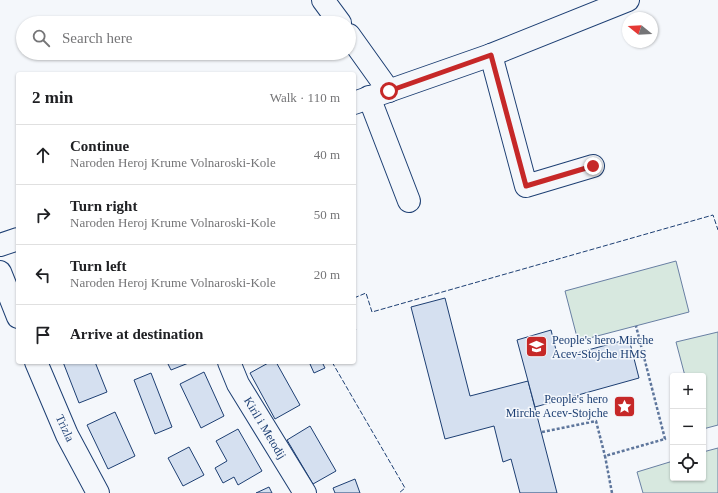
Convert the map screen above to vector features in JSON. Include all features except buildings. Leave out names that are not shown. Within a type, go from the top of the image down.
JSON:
[{"type":"street","points":[[323,0],[335,16]]},
{"type":"street","points":[[371,97],[491,55],[628,0]]},
{"type":"street","points":[[356,55],[409,201]]},
{"type":"street","points":[[491,55],[526,186],[593,166]]},
{"type":"street","points":[[0,245],[16,240]]},
{"type":"street","points":[[0,272],[16,312]]},
{"type":"street","name":"Trizla","points":[[37,364],[67,435],[98,493]]},
{"type":"street","name":"Kiril i Metodij","points":[[231,364],[238,384],[305,493]]},
{"type":"path","points":[[604,456],[664,439],[636,326]]},
{"type":"path","points":[[542,432],[596,421],[612,493]]},
{"type":"shaded area","points":[[676,261],[689,312],[578,341],[565,291]]},
{"type":"shaded area","points":[[718,332],[718,425],[706,428],[706,373],[684,373],[676,342]]},
{"type":"shaded area","points":[[718,448],[718,493],[643,493],[637,472],[670,462],[670,481],[706,481],[706,451]]},
{"type":"fence","points":[[356,297],[366,293],[372,312],[713,215],[718,230]]},
{"type":"fence","points":[[333,364],[405,488],[399,493]]},
{"type":"place","name":"People's hero Mirche Acev-Stojche HMS","points":[[536,347]]},
{"type":"place","name":"People's hero Mirche Acev-Stojche","points":[[624,406]]},
{"type":"route","points":[[389,91],[491,55],[526,186],[593,166]]}]
